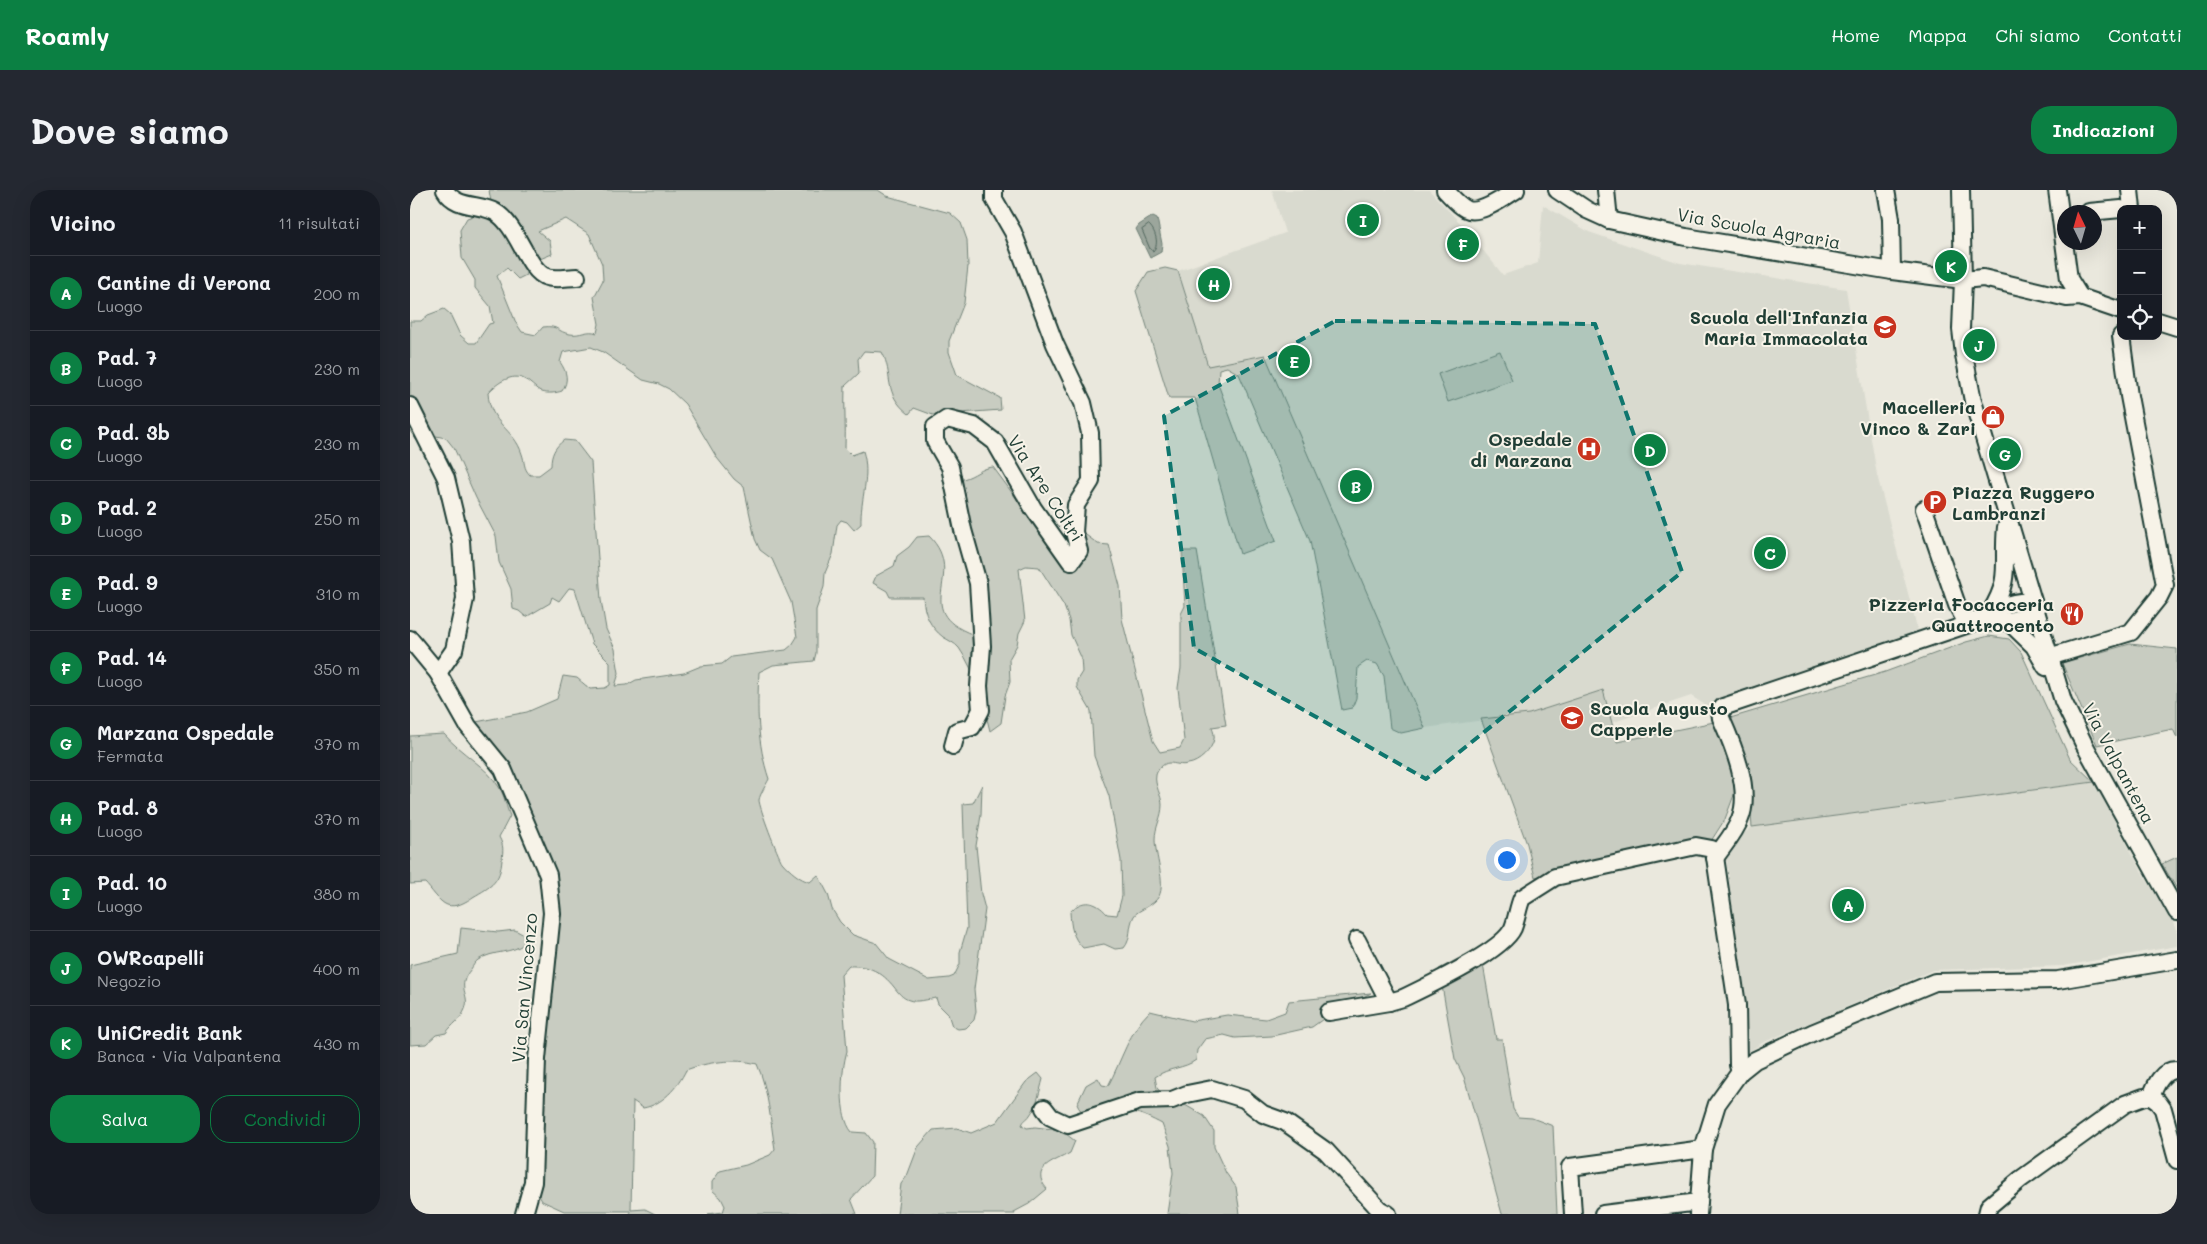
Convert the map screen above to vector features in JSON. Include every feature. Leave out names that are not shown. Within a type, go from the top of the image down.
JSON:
[{"type":"street","points":[[445,190],[453,200],[463,204],[487,208],[498,214],[514,233],[540,274],[548,278],[577,277]]},
{"type":"street","name":"Via Are Coltri","points":[[953,746],[957,731],[972,727],[981,710],[978,686],[982,646],[978,583],[962,530],[950,467],[935,441],[935,427],[947,419],[974,426],[995,442],[1033,508],[1071,562],[1079,551],[1074,532],[1076,505],[1091,481],[1090,434],[1082,403],[1055,344],[1013,232],[994,199],[994,190]]},
{"type":"street","points":[[1445,190],[1467,210],[1474,210],[1493,204],[1516,190]]},
{"type":"street","name":"Via Scuola Agraria","points":[[1557,190],[1587,210],[1609,220],[1686,237],[1892,271],[1962,280]]},
{"type":"street","points":[[1606,190],[1609,220]]},
{"type":"street","points":[[1886,190],[1891,219],[1892,271]]},
{"type":"street","name":"Via Valpantena","points":[[1960,190],[1961,329],[1967,374],[1973,401],[2049,657],[2064,701],[2085,746],[2177,912]]},
{"type":"street","points":[[2057,190],[2060,205]]},
{"type":"street","points":[[2130,190],[2132,205]]},
{"type":"street","points":[[2102,211],[2117,209]]},
{"type":"street","points":[[2066,250],[2069,279],[2080,297]]},
{"type":"street","points":[[1962,280],[1982,278],[2067,298],[2080,297],[2117,311]]},
{"type":"street","points":[[2162,322],[2177,327]]},
{"type":"street","points":[[2049,657],[2131,632],[2159,597],[2165,584],[2129,396],[2122,340]]},
{"type":"street","points":[[410,406],[446,478],[461,541],[465,599],[454,650],[438,673]]},
{"type":"street","points":[[1715,858],[1741,819],[1744,793],[1740,771],[1721,718],[1720,711],[1722,707],[1975,622],[1991,612],[2015,602],[2034,606],[2028,615],[2008,621],[1975,622],[1965,620],[1957,605],[1924,509]]},
{"type":"street","points":[[1991,612],[2002,592],[2006,575],[2004,540],[2007,516]]},
{"type":"street","points":[[2159,597],[2177,592]]},
{"type":"street","points":[[2008,621],[2034,646],[2064,701]]},
{"type":"street","name":"Via San Vincenzo","points":[[410,639],[438,673],[468,726],[503,769],[548,875],[552,914],[537,1060],[532,1182],[524,1214]]},
{"type":"street","points":[[1329,1012],[1389,1002],[1430,985],[1486,953],[1505,940],[1514,927],[1522,898],[1555,877],[1696,846],[1712,849],[1715,858],[1737,1004],[1737,1058],[1740,1072]]},
{"type":"street","points":[[1357,940],[1389,1002]]},
{"type":"street","points":[[1602,1214],[1699,1208],[1703,1149],[1718,1104],[1740,1072],[1755,1060],[1812,1032],[1935,982],[2058,980],[2177,960]]},
{"type":"street","points":[[1738,1023],[1742,1038],[1755,1060]]},
{"type":"street","points":[[2151,1097],[2160,1078],[2175,1070]]},
{"type":"street","points":[[1044,1108],[1052,1117],[1068,1125],[1140,1101],[1172,1100],[1187,1094],[1212,1089],[1244,1099],[1263,1114],[1285,1122],[1326,1152],[1379,1209],[1388,1214]]},
{"type":"street","points":[[1987,1214],[1989,1206],[1995,1200],[2085,1132],[2125,1104],[2144,1097],[2151,1097],[2163,1109],[2177,1160]]},
{"type":"street","points":[[1573,1214],[1570,1167],[1703,1149]]},
{"type":"highlighted area","points":[[1335,321],[1595,324],[1682,572],[1426,779],[1194,648],[1164,416]]},
{"type":"shaded area","points":[[489,190],[878,190],[887,196],[950,213],[961,223],[967,240],[968,266],[964,303],[949,341],[949,352],[957,375],[1000,398],[1001,410],[933,415],[914,408],[909,414],[895,399],[882,352],[864,351],[858,359],[859,373],[845,386],[845,448],[852,455],[863,451],[865,460],[866,478],[861,524],[854,530],[847,522],[841,520],[837,525],[833,554],[825,573],[824,587],[816,610],[816,653],[814,661],[773,665],[759,672],[760,739],[769,779],[759,800],[782,862],[806,881],[810,882],[818,875],[828,894],[832,909],[840,922],[853,935],[876,943],[889,959],[929,980],[954,976],[960,964],[960,952],[967,928],[963,804],[973,803],[982,785],[981,815],[976,846],[981,894],[985,909],[974,989],[976,1011],[974,1020],[966,1028],[958,1029],[952,1026],[948,1014],[938,1004],[936,998],[915,1001],[907,999],[900,995],[885,977],[869,968],[849,966],[841,975],[847,1051],[842,1081],[844,1115],[852,1132],[866,1133],[873,1142],[872,1176],[851,1199],[857,1214],[708,1214],[723,1212],[725,1206],[721,1198],[712,1190],[712,1182],[720,1171],[746,1165],[770,1155],[775,1149],[767,1095],[761,1074],[757,1064],[740,1061],[712,1063],[686,1070],[679,1083],[669,1094],[650,1106],[643,1108],[633,1101],[631,1210],[645,1209],[655,1214],[630,1214],[630,1211],[564,1211],[542,1201],[536,1190],[549,881],[534,842],[476,735],[476,722],[527,712],[557,699],[563,676],[577,678],[590,689],[605,688],[610,685],[610,662],[592,644],[575,589],[569,588],[559,601],[552,597],[550,603],[526,617],[513,609],[511,589],[499,562],[496,536],[476,498],[454,448],[446,438],[436,436],[417,441],[410,431],[410,321],[421,321],[428,315],[444,309],[450,314],[460,335],[469,343],[476,343],[489,324],[493,323],[490,306],[475,288],[475,280],[462,258],[460,230],[467,218],[476,215],[486,216],[491,202]],"holes":[[[566,219],[589,234],[602,264],[603,280],[594,297],[599,324],[597,333],[570,334],[548,327],[543,327],[536,335],[522,332],[516,323],[497,276],[507,268],[518,279],[526,275],[525,252],[540,259],[552,254],[550,241],[538,231]],[[591,347],[603,352],[643,380],[669,389],[685,404],[717,458],[734,479],[744,487],[755,539],[760,550],[772,559],[791,602],[797,637],[786,650],[731,657],[722,664],[701,666],[684,673],[636,680],[627,685],[615,686],[619,673],[615,649],[606,629],[601,600],[591,462],[575,441],[564,440],[554,451],[551,466],[539,475],[530,475],[514,438],[493,412],[488,393],[495,386],[512,377],[525,379],[542,392],[562,391],[566,380],[566,373],[560,362],[563,352]]]},
{"type":"shaded area","name":"Ospedale di Marzana","points":[[1272,190],[1429,190],[1464,227],[1503,275],[1538,263],[1543,205],[1589,232],[1680,263],[1846,289],[1877,475],[1920,639],[1707,706],[1691,696],[1611,723],[1603,690],[1529,714],[1425,728],[1265,356],[1208,367],[1178,271],[1285,233]]},
{"type":"shaded area","points":[[1165,268],[1178,271],[1208,366],[1265,355],[1425,728],[1401,733],[1390,728],[1384,676],[1377,664],[1367,661],[1358,667],[1356,698],[1352,708],[1342,710],[1310,541],[1239,374],[1227,367],[1219,369],[1218,384],[1276,541],[1240,554],[1195,398],[1169,398],[1136,291],[1148,272]]},
{"type":"shaded area","points":[[1500,351],[1512,380],[1448,402],[1438,374]]},
{"type":"shaded area","points":[[993,467],[1067,567],[1082,532],[1098,544],[1109,545],[1120,586],[1122,619],[1153,741],[1160,752],[1180,748],[1184,740],[1178,688],[1181,668],[1181,614],[1185,606],[1182,551],[1197,551],[1226,725],[1212,727],[1213,743],[1201,759],[1185,765],[1167,763],[1157,773],[1156,783],[1162,805],[1156,830],[1155,846],[1161,876],[1161,890],[1157,899],[1134,916],[1128,941],[1124,948],[1115,949],[1104,944],[1083,948],[1074,936],[1070,912],[1079,905],[1084,903],[1094,904],[1107,914],[1117,915],[1122,896],[1121,860],[1109,796],[1094,756],[1091,711],[1077,687],[1077,680],[1082,672],[1081,657],[1071,635],[1069,620],[1064,606],[1039,567],[1026,566],[1019,569],[1025,621],[1019,633],[1017,645],[1009,659],[1010,682],[1005,696],[1001,723],[990,731],[978,688],[965,657],[959,648],[938,633],[931,624],[926,614],[923,597],[890,597],[887,591],[873,583],[876,576],[894,566],[897,556],[909,547],[917,537],[929,536],[940,551],[944,566],[941,605],[946,616],[958,627],[980,637],[959,491],[963,479]]},
{"type":"shaded area","points":[[1989,636],[2009,639],[2021,652],[2070,759],[2094,782],[1752,827],[1748,782],[1727,719],[1885,672],[1966,642]]},
{"type":"shaded area","points":[[2130,644],[2177,649],[2177,738],[2173,729],[2097,745],[2062,663]]},
{"type":"shaded area","points":[[1603,690],[1617,742],[1714,722],[1737,787],[1725,819],[1711,841],[1535,877],[1527,844],[1481,719],[1529,714]]},
{"type":"shaded area","points":[[444,734],[494,780],[503,794],[510,816],[499,837],[503,851],[501,867],[494,883],[464,903],[454,906],[447,905],[441,901],[425,883],[410,884],[410,736]]},
{"type":"shaded area","points":[[2094,782],[2143,874],[2177,929],[2177,946],[2063,966],[1933,970],[1762,1043],[1745,1054],[1741,976],[1726,856],[1728,846],[1752,827]]},
{"type":"shaded area","points":[[2177,857],[2177,889],[2162,864]]},
{"type":"shaded area","points":[[461,928],[498,932],[515,930],[526,936],[525,943],[515,949],[490,955],[477,961],[464,981],[466,1004],[461,1016],[446,1033],[436,1035],[426,1044],[410,1045],[410,965],[458,954]]},
{"type":"shaded area","points":[[1480,947],[1496,1039],[1502,1039],[1513,1109],[1518,1117],[1532,1118],[1553,1126],[1557,1214],[1502,1214],[1464,1077],[1455,1059],[1439,969]]},
{"type":"shaded area","points":[[1371,993],[1333,1012],[1312,1027],[1272,1036],[1235,1038],[1224,1035],[1205,1039],[1197,1050],[1196,1060],[1155,1077],[1157,1088],[1172,1105],[1185,1105],[1204,1116],[1214,1131],[1214,1147],[1226,1173],[1236,1187],[1240,1214],[1167,1214],[1173,1173],[1170,1146],[1162,1124],[1144,1115],[1125,1111],[1093,1115],[1086,1114],[1077,1104],[1086,1085],[1098,1078],[1102,1085],[1108,1086],[1131,1037],[1150,1011],[1192,1021],[1227,1015],[1266,1019],[1285,1012],[1289,1001]]},
{"type":"shaded area","points":[[1038,1073],[1043,1079],[1038,1098],[1029,1117],[1022,1125],[1027,1128],[1061,1130],[1075,1141],[1070,1153],[1046,1166],[1042,1171],[1042,1182],[1047,1189],[1029,1204],[1014,1212],[1015,1214],[897,1214],[901,1184],[907,1176],[918,1147],[933,1130],[957,1128],[971,1133],[997,1122],[1026,1082]]},
{"type":"water","points":[[1153,216],[1157,218],[1162,244],[1161,252],[1150,258],[1136,229]]},
{"type":"place","name":"Pad. 10","points":[[1363,220]]},
{"type":"place","name":"Pad. 14","points":[[1463,244]]},
{"type":"place","name":"UniCredit Bank","points":[[1951,266]]},
{"type":"place","name":"Pad. 8","points":[[1214,284]]},
{"type":"place","name":"Scuola dell'Infanzia Maria Immacolata","points":[[1885,327]]},
{"type":"place","name":"OWRcapelli","points":[[1979,345]]},
{"type":"place","name":"Pad. 9","points":[[1294,361]]},
{"type":"place","name":"Macelleria Vinco & Zari","points":[[1993,417]]},
{"type":"place","name":"Ospedale di Marzana","points":[[1589,449]]},
{"type":"place","name":"Pad. 2","points":[[1650,450]]},
{"type":"place","name":"Marzana Ospedale","points":[[2005,454]]},
{"type":"place","name":"Pad. 7","points":[[1356,486]]},
{"type":"place","name":"Piazza Ruggero Lambranzi","points":[[1935,502]]},
{"type":"place","name":"Pad. 3b","points":[[1770,553]]},
{"type":"place","name":"Pizzeria Focacceria Quattrocento","points":[[2072,614]]},
{"type":"place","name":"Scuola Augusto Capperle","points":[[1572,718]]},
{"type":"place","name":"Cantine di Verona","points":[[1848,905]]}]
